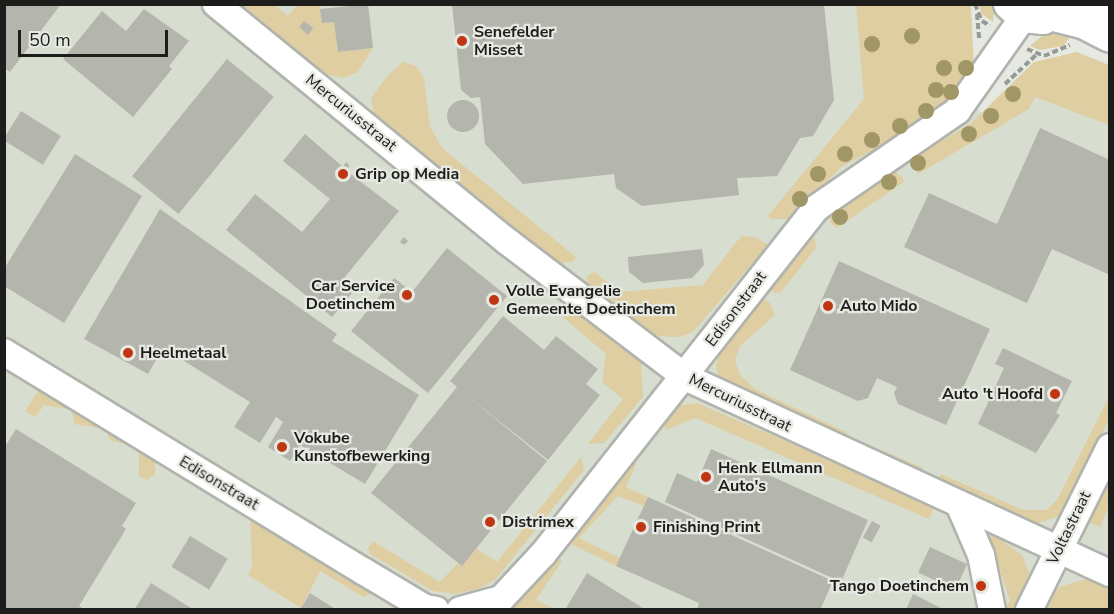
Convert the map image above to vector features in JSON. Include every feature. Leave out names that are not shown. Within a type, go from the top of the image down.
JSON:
[{"type":"main road","points":[[1098,4],[1110,11]]},
{"type":"main road","points":[[1039,10],[1085,23],[1110,36]]},
{"type":"street","name":"Mercuriusstraat","points":[[216,4],[508,242],[685,377],[1110,573]]},
{"type":"street","name":"Edisonstraat","points":[[471,609],[501,599],[543,554],[685,377],[815,209],[957,111],[1039,10]]},
{"type":"street","name":"Edisonstraat","points":[[4,352],[425,608],[436,609]]},
{"type":"street","name":"Voltastraat","points":[[1029,609],[1110,447]]},
{"type":"street","points":[[960,504],[981,555],[992,609]]},
{"type":"shaded area","points":[[4,5],[957,5],[954,88],[985,116],[1034,75],[1110,79],[1109,609],[5,609]]},
{"type":"shaded area","points":[[233,5],[274,5],[288,16],[297,5],[320,5],[322,23],[334,22],[338,52],[373,48],[358,72],[344,78],[314,72]]},
{"type":"shaded area","points":[[856,5],[971,5],[974,69],[966,87],[934,118],[841,167],[792,219],[771,219],[768,216],[864,99]]},
{"type":"shaded area","points":[[979,5],[995,5],[993,22],[982,14]]},
{"type":"shaded area","points":[[1061,29],[1075,31],[1063,46],[1040,50],[1030,46],[1048,31]]},
{"type":"shaded area","points":[[1077,52],[1109,65],[1109,125],[1035,97],[1029,109],[918,174],[909,160],[970,124],[1034,62]]},
{"type":"shaded area","points":[[403,62],[416,66],[424,78],[430,126],[442,148],[576,257],[572,262],[550,264],[374,115],[371,98],[388,75]]},
{"type":"shaded area","points":[[894,170],[905,181],[837,228],[830,222],[829,215]]},
{"type":"shaded area","points":[[806,233],[815,239],[816,248],[781,292],[774,293],[766,287]]},
{"type":"shaded area","points":[[741,236],[755,237],[768,245],[693,332],[680,337],[650,336],[589,291],[587,277],[594,271],[619,292],[703,285]]},
{"type":"shaded area","points":[[760,297],[770,303],[775,315],[740,346],[735,361],[740,375],[755,389],[848,433],[844,445],[728,390],[719,379],[716,366],[723,341]]},
{"type":"shaded area","points":[[574,304],[636,353],[641,362],[643,397],[604,443],[588,444],[623,399],[602,382],[606,354],[557,312],[563,306]]},
{"type":"shaded area","points":[[45,381],[155,453],[155,474],[147,480],[139,476],[139,448],[110,440],[106,429],[74,424],[72,410],[44,405],[35,417],[25,411]]},
{"type":"shaded area","points":[[1108,399],[1109,419],[1061,516],[1034,524],[936,486],[941,474],[1023,510],[1046,510],[1057,500]]},
{"type":"shaded area","points":[[697,403],[935,505],[929,519],[695,418],[666,430],[661,414],[674,406]]},
{"type":"shaded area","points":[[867,444],[923,468],[919,478],[863,454]]},
{"type":"shaded area","points":[[581,457],[584,470],[495,580],[478,589],[455,594],[433,591],[370,554],[368,548],[373,541],[440,582],[458,563],[462,566],[476,548],[497,562]]},
{"type":"shaded area","points":[[634,458],[636,464],[626,487],[648,497],[644,506],[618,496],[579,538],[620,558],[616,566],[565,541]]},
{"type":"shaded area","points":[[1109,473],[1109,506],[1100,527],[1088,522]]},
{"type":"shaded area","points":[[250,510],[370,582],[374,592],[363,597],[320,571],[301,608],[248,575],[252,567]]},
{"type":"shaded area","points":[[992,534],[1022,555],[1029,573],[1018,609],[1006,609],[1010,600],[990,540]]},
{"type":"shaded area","points":[[555,553],[562,561],[536,600],[555,609],[512,610],[516,598]]},
{"type":"shaded area","points":[[1090,578],[1109,588],[1109,609],[1043,610],[1059,587]]},
{"type":"building","points":[[4,4],[61,4],[10,72],[4,68]]},
{"type":"building","points":[[368,4],[373,48],[338,52],[334,22],[322,23],[320,9]]},
{"type":"building","points":[[452,4],[824,4],[834,100],[813,136],[800,138],[777,176],[737,178],[739,195],[642,206],[616,188],[614,174],[523,184],[485,144],[480,97],[471,98],[461,90]]},
{"type":"building","points":[[144,9],[189,41],[169,66],[172,69],[133,117],[63,59],[102,11],[126,31]]},
{"type":"building","points":[[304,21],[313,28],[308,35],[299,27]]},
{"type":"building","points":[[227,59],[274,97],[179,214],[132,176]]},
{"type":"building","points":[[463,100],[474,105],[479,116],[474,127],[463,132],[452,127],[447,116],[452,105]]},
{"type":"building","points":[[21,111],[61,136],[43,165],[4,140]]},
{"type":"building","points":[[1040,128],[1110,160],[1110,275],[1052,249],[1027,303],[904,247],[929,193],[997,224]]},
{"type":"building","points":[[305,134],[343,167],[346,162],[349,165],[348,172],[399,211],[340,283],[352,293],[332,317],[226,230],[255,194],[302,232],[330,199],[283,161]]},
{"type":"building","points":[[75,154],[142,196],[64,323],[4,286],[4,269]]},
{"type":"building","points":[[160,209],[337,334],[332,341],[419,395],[365,484],[300,445],[290,461],[268,447],[283,422],[276,417],[260,443],[234,427],[250,402],[163,348],[148,374],[84,339]]},
{"type":"building","points":[[404,237],[408,241],[404,245],[400,242]]},
{"type":"building","points":[[447,248],[507,296],[428,393],[351,331],[394,278],[412,292]]},
{"type":"building","points":[[702,249],[704,265],[692,278],[643,283],[629,272],[628,257]]},
{"type":"building","points":[[839,261],[990,329],[946,425],[898,404],[894,393],[897,387],[877,378],[868,398],[858,401],[790,370]]},
{"type":"building","points":[[503,316],[544,350],[556,336],[598,369],[586,384],[600,395],[548,460],[464,393],[547,461],[462,566],[371,493],[457,387],[450,381]]},
{"type":"building","points":[[1003,348],[1072,381],[1056,413],[1060,415],[1036,453],[978,424],[1004,368],[995,364]]},
{"type":"building","points":[[16,429],[136,503],[122,526],[126,529],[79,606],[85,610],[4,610],[4,448]]},
{"type":"building","points":[[711,449],[868,520],[841,582],[665,502],[677,473],[697,482]]},
{"type":"building","points":[[648,497],[833,581],[820,610],[697,610],[699,603],[616,566]]},
{"type":"building","points":[[872,521],[881,526],[872,542],[863,538]]},
{"type":"building","points":[[190,536],[228,559],[209,590],[171,567]]},
{"type":"building","points":[[930,547],[967,564],[955,590],[918,572]]},
{"type":"building","points":[[587,573],[646,610],[565,610]]},
{"type":"building","points":[[151,583],[194,610],[134,610]]},
{"type":"building","points":[[310,593],[337,610],[300,610]]},
{"type":"building","points":[[913,594],[945,610],[906,610]]},
{"type":"place","name":"Senefelder Misset","points":[[462,41]]},
{"type":"place","name":"Grip op Media","points":[[343,174]]},
{"type":"place","name":"Car Service Doetinchem","points":[[407,295]]},
{"type":"place","name":"Volle Evangelie Gemeente Doetinchem","points":[[494,300]]},
{"type":"place","name":"Auto Mido","points":[[828,306]]},
{"type":"place","name":"Heelmetaal","points":[[128,353]]},
{"type":"place","name":"Auto 't Hoofd","points":[[1055,394]]},
{"type":"place","name":"Vokube Kunstofbewerking","points":[[282,447]]},
{"type":"place","name":"Henk Ellmann Auto's","points":[[706,477]]},
{"type":"place","name":"Distrimex","points":[[490,522]]},
{"type":"place","name":"Finishing Print","points":[[641,527]]},
{"type":"place","name":"Tango Doetinchem","points":[[981,586]]}]
